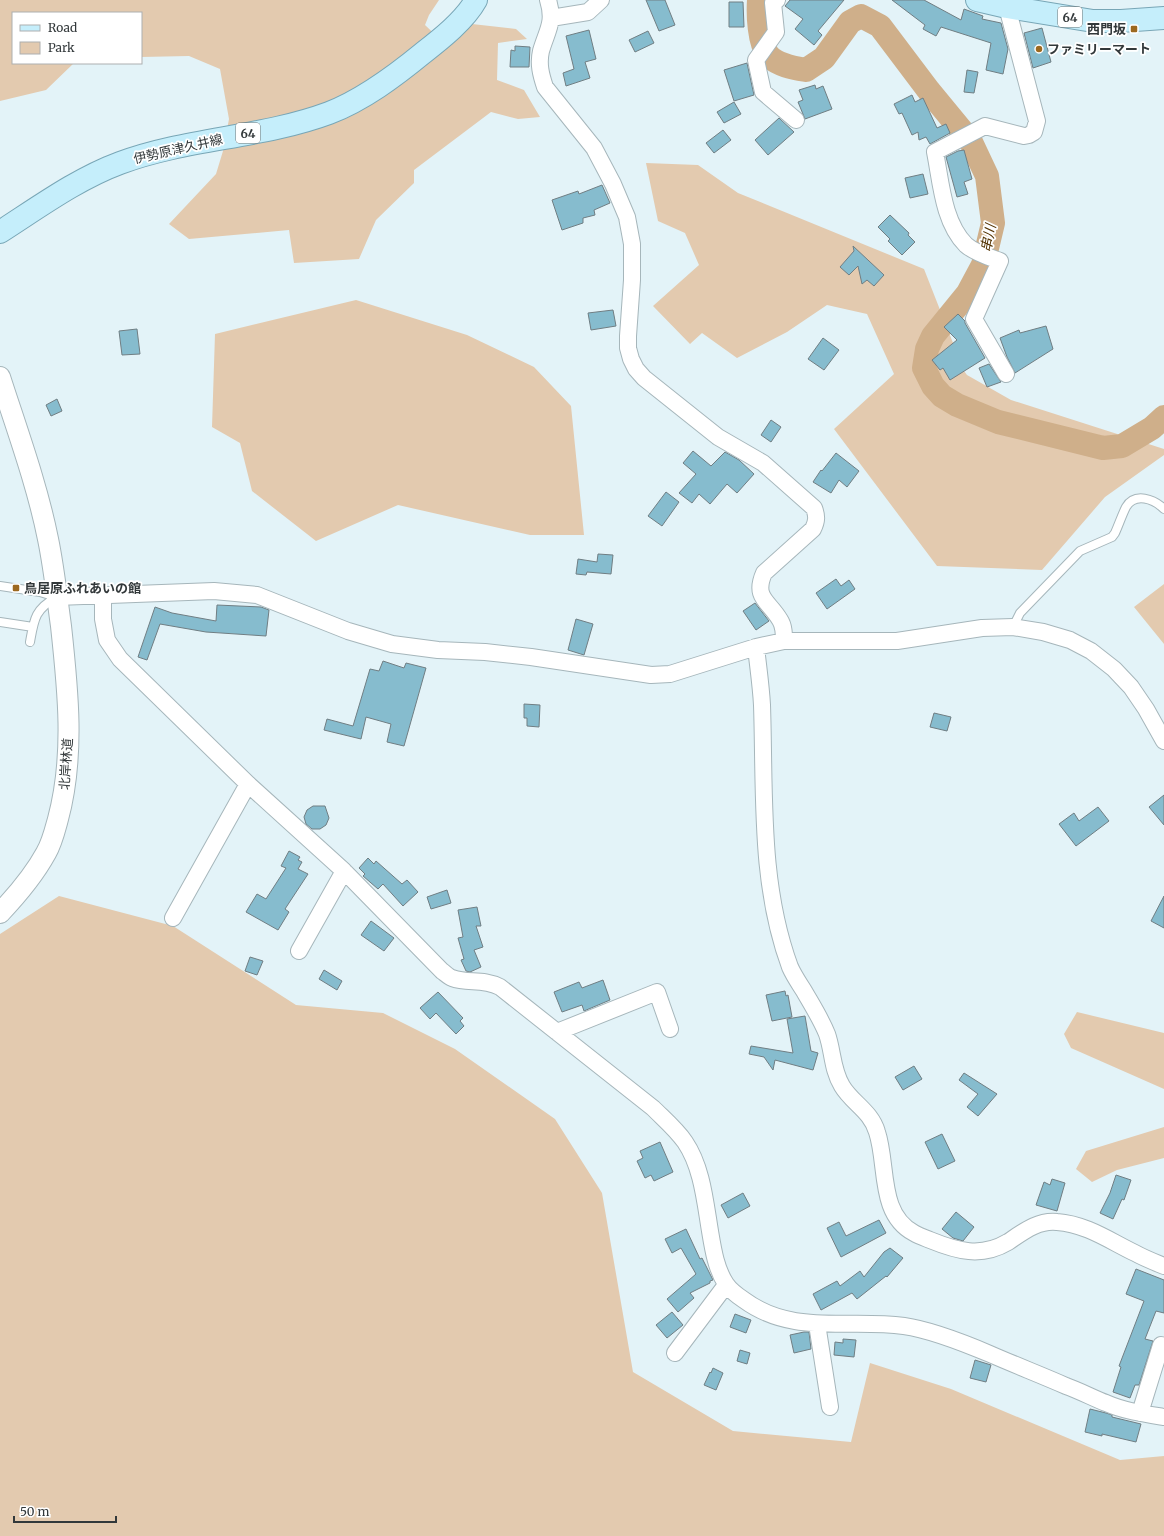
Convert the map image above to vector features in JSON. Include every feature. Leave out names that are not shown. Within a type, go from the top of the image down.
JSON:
[{"type":"main road","name":"伊勢原津久井線","points":[[0,232],[65,190],[96,173],[120,163],[150,153],[291,124],[329,112],[354,100],[382,84],[410,64],[458,22],[476,0]]},
{"type":"main road","name":"64","points":[[977,0],[1007,7],[1092,21],[1121,21],[1164,18]]},
{"type":"street","points":[[548,0],[551,18],[541,51],[540,75],[545,87],[594,148],[613,184],[627,217],[632,244],[632,280],[628,336],[630,360],[636,369],[650,383],[718,437],[763,463],[814,508],[816,523],[813,529],[764,573],[761,580],[760,588],[762,596],[781,621],[784,641]]},
{"type":"street","points":[[551,18],[588,12],[601,0]]},
{"type":"street","points":[[777,0],[773,4],[776,32],[756,60],[763,92],[796,120]]},
{"type":"street","points":[[1006,374],[974,319],[1000,261],[967,246],[956,233],[948,217],[935,152],[986,126],[1024,136],[1034,132],[1037,121],[1007,7]]},
{"type":"street","name":"北岸林道","points":[[0,377],[34,487],[46,532],[57,597],[66,674],[69,726],[68,772],[56,828],[46,852],[19,893],[0,913]]},
{"type":"street","points":[[57,597],[214,591],[257,595],[348,631],[392,644],[438,650],[485,652],[531,657],[651,675],[670,674],[756,647],[784,641],[897,641],[982,628],[1013,627],[1043,632],[1070,640],[1091,651],[1114,669],[1131,687],[1146,708],[1164,742]]},
{"type":"street","points":[[103,596],[103,619],[108,640],[120,659],[248,784],[344,871],[442,971],[452,978],[485,981],[500,987],[653,1108],[674,1128],[686,1143],[695,1161],[701,1184],[715,1260],[726,1285],[738,1296],[757,1309],[774,1316],[817,1324],[873,1323],[906,1326],[967,1344],[1106,1404],[1140,1413],[1164,1417]]},
{"type":"street","points":[[756,647],[762,703],[764,829],[769,877],[779,929],[791,969],[816,1010],[828,1037],[837,1076],[843,1088],[871,1118],[877,1132],[889,1202],[895,1216],[902,1225],[913,1233],[952,1249],[970,1252],[988,1249],[1005,1243],[1025,1230],[1042,1223],[1055,1221],[1097,1232],[1135,1254],[1164,1266]]},
{"type":"street","points":[[173,918],[248,784]]},
{"type":"street","points":[[299,951],[344,871]]},
{"type":"street","points":[[557,1032],[657,992],[670,1029]]},
{"type":"street","points":[[675,1353],[726,1285]]},
{"type":"street","points":[[817,1324],[830,1407]]},
{"type":"street","points":[[1140,1413],[1161,1345]]},
{"type":"lane","points":[[1013,627],[1020,613],[1080,551],[1112,536],[1115,533],[1126,506],[1132,500],[1146,498],[1154,501],[1164,509]]},
{"type":"lane","points":[[0,586],[40,592],[57,597]]},
{"type":"lane","points":[[30,642],[33,627],[41,608],[57,597]]},
{"type":"lane","points":[[0,622],[33,627]]},
{"type":"green space","points":[[0,0],[439,0],[429,15],[425,25],[446,45],[472,24],[516,29],[527,39],[498,43],[497,80],[524,90],[540,117],[518,119],[491,112],[414,170],[414,183],[376,220],[359,259],[294,263],[289,230],[189,239],[169,224],[216,174],[223,151],[229,119],[220,69],[189,56],[142,57],[142,12],[12,12],[12,64],[73,64],[46,90],[0,101]]},
{"type":"green space","points":[[646,163],[698,165],[738,193],[924,269],[964,371],[967,375],[1011,400],[1164,449],[1164,455],[1105,497],[1042,570],[937,566],[834,429],[894,374],[867,314],[827,305],[787,332],[737,358],[702,333],[690,344],[653,306],[699,265],[685,233],[658,221]]},
{"type":"green space","points":[[356,300],[467,335],[534,367],[571,406],[584,535],[530,535],[398,505],[316,541],[252,491],[240,443],[212,427],[215,334]]},
{"type":"green space","points":[[1164,584],[1164,644],[1134,607]]},
{"type":"green space","points":[[59,896],[173,926],[296,1005],[383,1013],[455,1049],[555,1119],[602,1193],[633,1372],[733,1431],[851,1442],[870,1363],[951,1389],[1120,1460],[1164,1456],[1164,1536],[0,1536],[0,934]]},
{"type":"green space","points":[[1077,1012],[1164,1033],[1164,1089],[1071,1048],[1064,1034]]},
{"type":"green space","points":[[1164,1127],[1164,1158],[1117,1170],[1092,1182],[1076,1169],[1086,1151]]},
{"type":"building","points":[[646,0],[665,0],[675,25],[659,31]]},
{"type":"building","points":[[790,0],[844,0],[818,31],[822,35],[814,45],[795,29],[803,19],[785,6]]},
{"type":"building","points":[[892,0],[924,0],[961,20],[964,9],[983,16],[982,19],[1001,23],[1008,49],[1003,74],[986,70],[991,43],[941,27],[936,36],[923,29],[925,25]]},
{"type":"building","points":[[729,2],[743,2],[744,27],[729,27]]},
{"type":"building","points":[[1042,28],[1051,62],[1033,68],[1024,33]]},
{"type":"building","points":[[589,30],[596,59],[585,62],[590,78],[566,86],[563,73],[574,69],[566,36]]},
{"type":"building","points":[[648,31],[654,43],[635,52],[629,40]]},
{"type":"building","points":[[515,46],[530,47],[529,67],[510,67],[511,50],[515,51]]},
{"type":"building","points":[[747,63],[754,95],[734,101],[724,70]]},
{"type":"building","points":[[967,70],[978,72],[974,93],[964,92]]},
{"type":"building","points":[[815,85],[816,89],[823,86],[832,109],[805,119],[798,102],[803,100],[799,90]]},
{"type":"building","points":[[912,95],[915,102],[923,98],[937,128],[946,124],[950,133],[930,144],[926,137],[919,140],[918,132],[912,135],[902,113],[899,114],[894,104]]},
{"type":"building","points":[[734,102],[741,114],[724,123],[717,112]]},
{"type":"building","points":[[779,118],[794,132],[768,155],[755,140]]},
{"type":"building","points":[[723,130],[731,140],[714,153],[706,143]]},
{"type":"building","points":[[964,150],[972,179],[964,182],[968,194],[957,197],[946,157],[958,151]]},
{"type":"building","points":[[923,174],[928,194],[910,198],[905,178]]},
{"type":"building","points":[[602,185],[610,203],[594,210],[595,215],[583,218],[583,223],[562,230],[552,200],[578,191],[579,194]]},
{"type":"building","points":[[890,215],[909,233],[908,235],[915,242],[902,255],[888,241],[890,239],[878,227]]},
{"type":"building","points":[[853,246],[884,275],[874,286],[867,280],[862,284],[858,266],[849,275],[840,267],[854,251]]},
{"type":"building","points":[[613,310],[616,326],[591,330],[588,313]]},
{"type":"building","points":[[958,314],[965,321],[985,358],[950,380],[943,368],[940,370],[932,360],[957,340],[944,327]]},
{"type":"building","points":[[1046,326],[1053,349],[1015,373],[1000,338],[1019,330],[1020,333]]},
{"type":"building","points":[[137,329],[140,354],[122,355],[119,331]]},
{"type":"building","points":[[823,338],[839,350],[824,370],[808,359]]},
{"type":"building","points":[[989,364],[1001,382],[987,387],[979,368]]},
{"type":"building","points":[[57,399],[62,411],[51,416],[46,405]]},
{"type":"building","points":[[771,420],[781,427],[771,442],[761,435]]},
{"type":"building","points":[[693,451],[711,466],[725,452],[739,460],[754,474],[737,493],[727,484],[710,504],[699,494],[692,503],[679,493],[696,474],[683,463]]},
{"type":"building","points":[[836,453],[859,471],[847,487],[839,480],[831,493],[813,482]]},
{"type":"building","points":[[666,492],[679,502],[662,526],[648,516]]},
{"type":"building","points":[[598,554],[613,555],[611,574],[587,572],[586,575],[576,574],[578,559],[597,562]]},
{"type":"building","points":[[836,579],[841,586],[849,580],[855,589],[827,609],[816,593]]},
{"type":"building","points":[[755,603],[769,621],[756,630],[743,611]]},
{"type":"building","points":[[217,605],[261,607],[269,610],[266,636],[206,632],[160,624],[147,660],[138,657],[155,607],[172,613],[216,621]]},
{"type":"building","points":[[576,619],[593,624],[584,655],[568,650]]},
{"type":"building","points":[[383,661],[404,668],[406,663],[426,668],[404,746],[387,742],[391,724],[366,717],[361,739],[324,730],[327,719],[353,726],[370,669],[379,671]]},
{"type":"building","points":[[524,704],[540,705],[539,727],[527,726],[527,718],[524,718]]},
{"type":"building","points":[[934,713],[951,717],[947,731],[930,727]]},
{"type":"building","points":[[1164,795],[1164,825],[1149,807]]},
{"type":"building","points":[[313,806],[325,806],[329,818],[326,825],[320,829],[312,829],[306,824],[304,817],[307,810]]},
{"type":"building","points":[[1098,807],[1109,821],[1076,846],[1059,824],[1074,813],[1079,821]]},
{"type":"building","points":[[289,851],[300,857],[298,860],[302,862],[298,869],[308,874],[285,909],[289,912],[278,930],[246,912],[257,894],[266,899],[286,868],[281,866]]},
{"type":"building","points":[[368,858],[374,864],[376,861],[402,884],[407,880],[418,892],[403,906],[383,884],[378,889],[363,876],[365,874],[359,868]]},
{"type":"building","points":[[447,890],[451,903],[431,909],[427,897]]},
{"type":"building","points":[[1164,896],[1164,928],[1151,921]]},
{"type":"building","points":[[477,907],[481,926],[476,926],[483,947],[474,950],[481,967],[470,972],[466,971],[461,960],[464,959],[458,938],[463,937],[458,910]]},
{"type":"building","points":[[371,921],[394,938],[384,951],[361,935]]},
{"type":"building","points":[[250,957],[263,961],[257,975],[245,971]]},
{"type":"building","points":[[324,970],[342,981],[337,990],[319,979]]},
{"type":"building","points":[[603,980],[610,1000],[584,1011],[582,1005],[562,1012],[554,992],[579,982],[582,988]]},
{"type":"building","points":[[785,991],[786,996],[788,995],[792,1017],[772,1021],[766,995]]},
{"type":"building","points":[[438,992],[463,1018],[460,1021],[464,1026],[456,1034],[436,1013],[430,1019],[420,1008]]},
{"type":"building","points":[[805,1016],[811,1051],[818,1053],[813,1070],[775,1060],[773,1070],[764,1057],[749,1054],[751,1046],[793,1053],[787,1019]]},
{"type":"building","points":[[914,1066],[922,1079],[903,1090],[895,1077]]},
{"type":"building","points":[[964,1073],[997,1094],[978,1116],[967,1107],[978,1094],[959,1080]]},
{"type":"building","points":[[942,1134],[955,1161],[938,1169],[925,1142]]},
{"type":"building","points":[[660,1142],[673,1172],[654,1181],[651,1175],[645,1178],[637,1161],[643,1158],[640,1151]]},
{"type":"building","points":[[1116,1175],[1131,1180],[1124,1200],[1122,1199],[1113,1219],[1100,1213],[1110,1193]]},
{"type":"building","points":[[1052,1179],[1065,1183],[1057,1211],[1036,1205],[1044,1182],[1050,1185]]},
{"type":"building","points":[[743,1193],[750,1206],[728,1218],[721,1205]]},
{"type":"building","points":[[956,1212],[974,1227],[963,1241],[953,1238],[942,1229]]},
{"type":"building","points":[[879,1220],[886,1233],[841,1257],[827,1228],[839,1222],[846,1236]]},
{"type":"building","points":[[686,1229],[700,1259],[702,1258],[713,1280],[690,1293],[694,1298],[678,1312],[667,1299],[696,1274],[681,1248],[672,1253],[665,1239]]},
{"type":"building","points":[[890,1248],[903,1258],[887,1277],[886,1276],[857,1299],[852,1293],[821,1310],[813,1294],[837,1281],[840,1286],[860,1271],[864,1277],[884,1252]]},
{"type":"building","points":[[1136,1269],[1164,1280],[1164,1313],[1156,1311],[1145,1339],[1153,1341],[1139,1385],[1135,1385],[1130,1398],[1113,1392],[1121,1367],[1119,1366],[1144,1301],[1126,1294]]},
{"type":"building","points":[[672,1312],[683,1325],[667,1338],[656,1325]]},
{"type":"building","points":[[735,1314],[751,1320],[746,1333],[730,1327]]},
{"type":"building","points":[[809,1332],[811,1349],[794,1353],[790,1335]]},
{"type":"building","points":[[843,1339],[856,1340],[854,1357],[834,1355],[835,1342],[843,1343]]},
{"type":"building","points":[[740,1350],[750,1353],[747,1364],[737,1361]]},
{"type":"building","points":[[975,1360],[991,1365],[986,1382],[970,1378]]},
{"type":"building","points":[[713,1368],[723,1373],[716,1390],[704,1385]]},
{"type":"building","points":[[1090,1409],[1112,1415],[1112,1417],[1141,1424],[1136,1442],[1102,1434],[1102,1436],[1085,1432]]},
{"type":"waterway","name":"串川","points":[[759,0],[760,28],[765,50],[771,58],[786,66],[806,70],[824,58],[850,22],[861,16],[880,26],[929,91],[971,142],[987,176],[993,223],[983,265],[968,293],[933,336],[927,349],[924,368],[933,386],[942,396],[957,405],[998,422],[1103,448],[1122,446],[1152,428],[1164,417]]},
{"type":"place","name":"西門坂","points":[[1134,29]]},
{"type":"place","name":"ファミリーマート","points":[[1039,49]]},
{"type":"place","name":"鳥居原ふれあいの館","points":[[16,588]]}]
